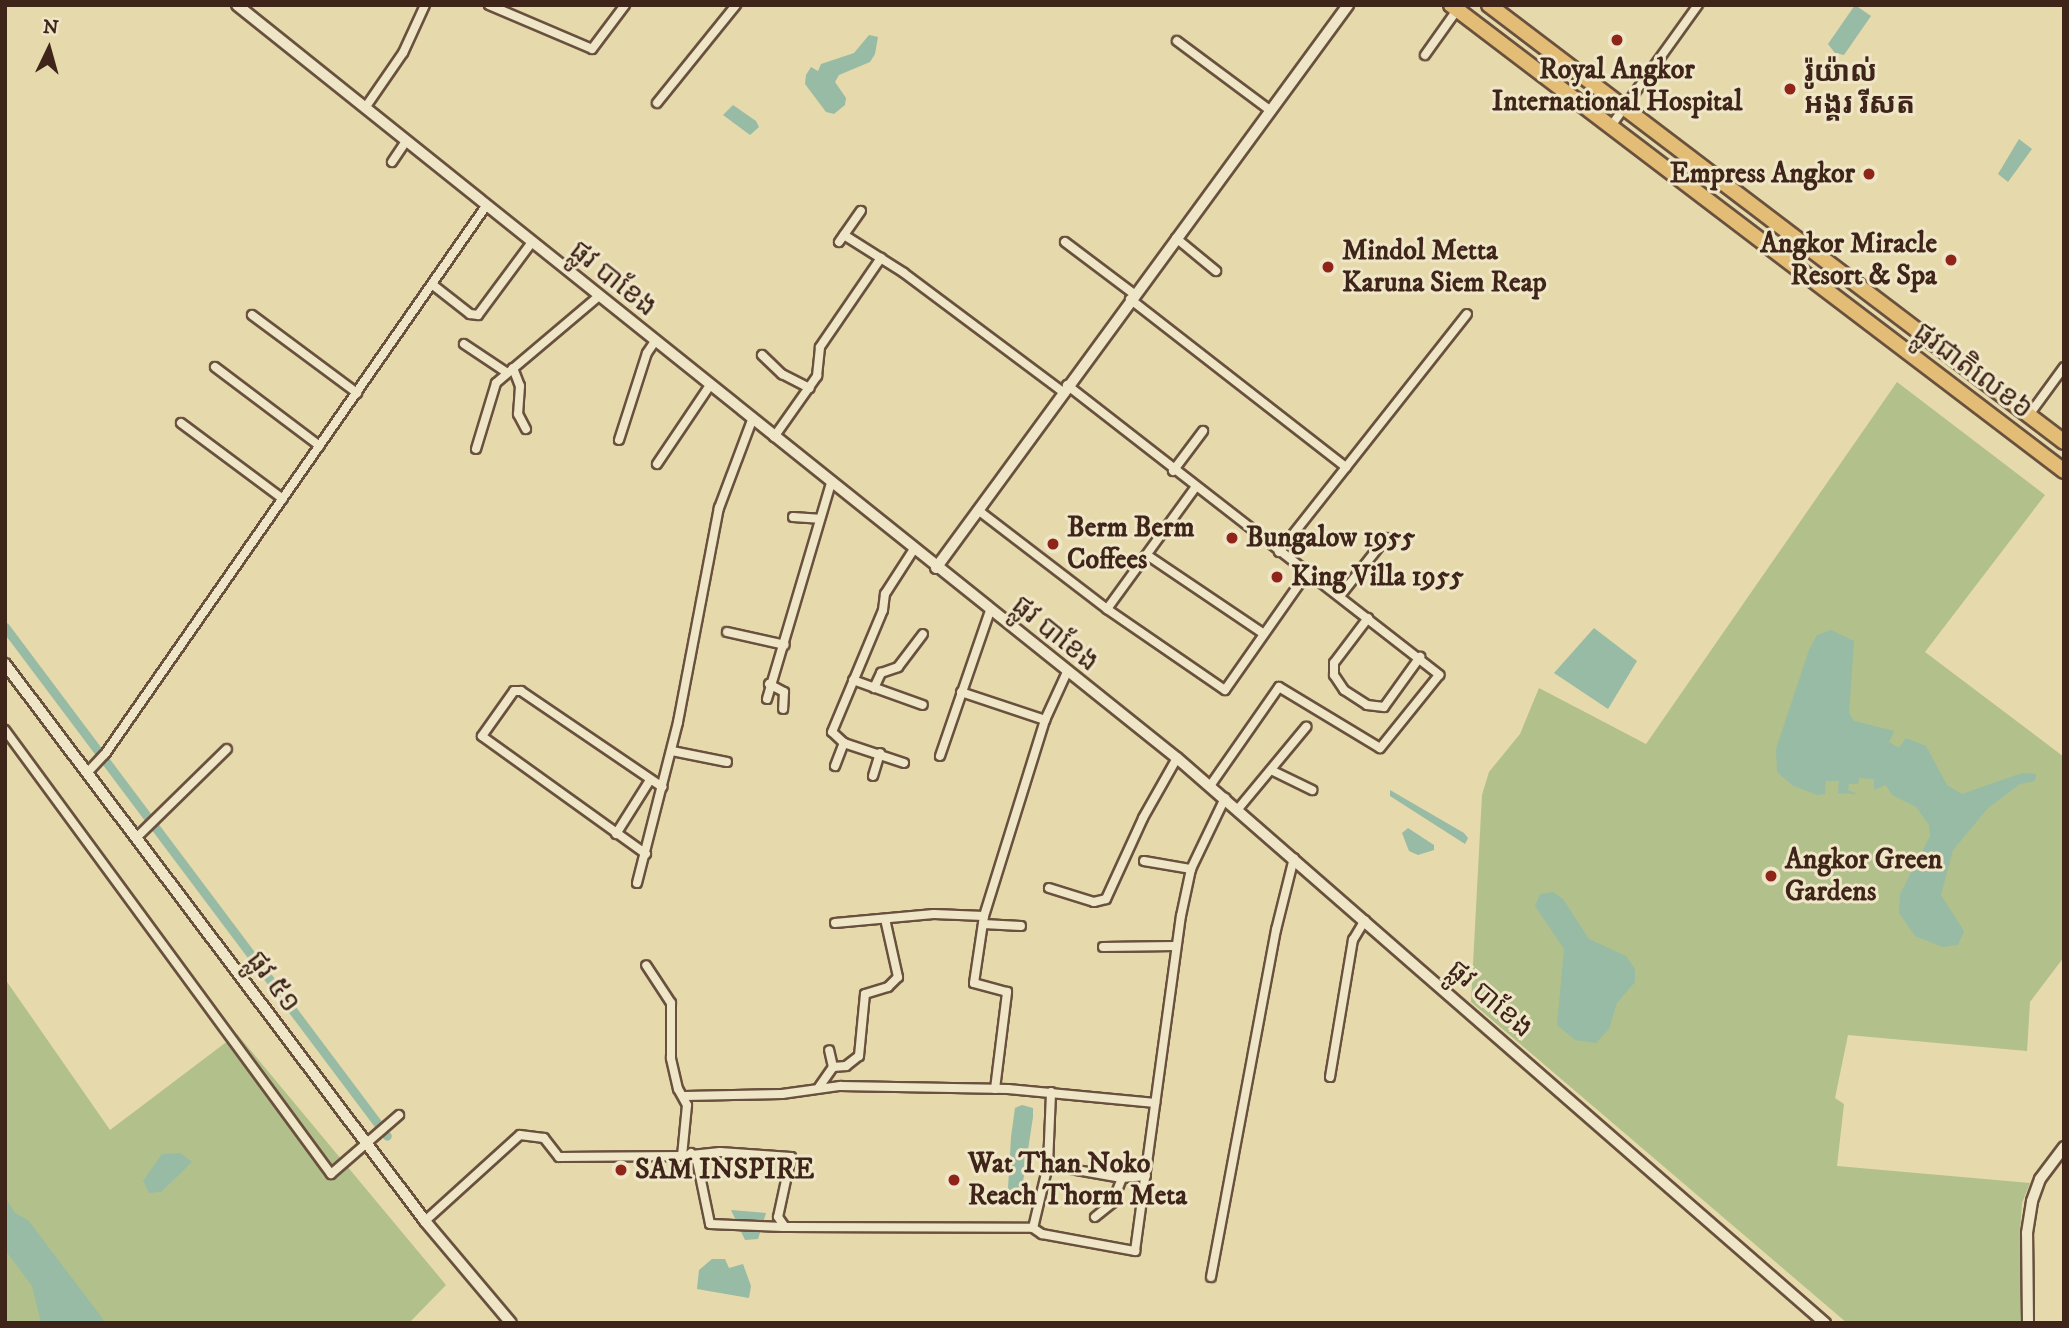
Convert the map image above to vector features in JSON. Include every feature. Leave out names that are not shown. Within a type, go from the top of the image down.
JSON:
[{"type":"highway","name":"ផ្លូវជាតិលេខ៦","points":[[1489,5],[2064,442]]},
{"type":"highway","name":"ផ្លូវជាតិលេខ៦","points":[[1454,8],[2064,471]]},
{"type":"street","name":"ផ្លូវ បាខែង","points":[[237,5],[1067,673],[1177,758],[1822,1322]]},
{"type":"street","points":[[365,108],[403,53],[425,5]]},
{"type":"street","points":[[489,5],[592,49],[625,5]]},
{"type":"street","points":[[657,103],[736,5]]},
{"type":"street","points":[[936,568],[1064,388],[1348,5]]},
{"type":"street","points":[[1611,126],[1698,5]]},
{"type":"street","points":[[1425,55],[1454,8]]},
{"type":"street","points":[[1177,41],[1271,111]]},
{"type":"street","points":[[392,162],[406,141]]},
{"type":"street","points":[[90,769],[105,754],[486,206]]},
{"type":"street","points":[[861,211],[841,239],[881,258],[1064,388],[1420,657],[1438,677],[1380,748],[1280,686],[1210,786]]},
{"type":"street","points":[[1176,237],[1216,271]]},
{"type":"street","points":[[433,285],[478,315],[531,242]]},
{"type":"street","points":[[1065,242],[1346,467]]},
{"type":"street","points":[[774,437],[817,376],[820,347],[881,258]]},
{"type":"street","points":[[476,449],[493,388],[509,370],[599,296]]},
{"type":"street","points":[[1279,552],[1466,314]]},
{"type":"street","points":[[252,315],[357,393]]},
{"type":"street","points":[[619,440],[647,353],[655,341]]},
{"type":"street","points":[[464,344],[509,370],[520,386],[518,414],[526,429]]},
{"type":"street","points":[[762,355],[782,374],[810,388]]},
{"type":"street","points":[[215,367],[320,446]]},
{"type":"street","points":[[2029,415],[2064,367]]},
{"type":"street","points":[[657,464],[710,385]]},
{"type":"street","points":[[637,883],[672,751],[719,508],[752,420]]},
{"type":"street","points":[[181,424],[283,499]]},
{"type":"street","points":[[1173,471],[1203,431]]},
{"type":"street","points":[[767,699],[769,684],[785,645],[831,483]]},
{"type":"street","points":[[1107,609],[1195,488]]},
{"type":"street","points":[[978,510],[1107,609],[1225,690],[1307,573]]},
{"type":"street","points":[[793,517],[819,519]]},
{"type":"street","points":[[1340,596],[1386,538]]},
{"type":"street","points":[[904,763],[844,743],[832,732],[889,585],[914,549]]},
{"type":"street","points":[[1147,555],[1264,634]]},
{"type":"street","points":[[940,756],[990,611]]},
{"type":"street","points":[[1368,618],[1334,663],[1334,675],[1344,690],[1367,705],[1384,707],[1420,657]]},
{"type":"street","points":[[727,632],[785,645]]},
{"type":"street","points":[[873,688],[881,673],[898,667],[923,634]]},
{"type":"street","name":"ផ្លូវ ៥១","points":[[5,664],[90,769],[136,838],[363,1143],[425,1222],[511,1323]]},
{"type":"street","points":[[995,1089],[1007,992],[974,984],[983,920],[1045,720],[1067,673]]},
{"type":"street","points":[[853,680],[923,705]]},
{"type":"street","points":[[769,684],[784,692],[783,709]]},
{"type":"street","points":[[646,854],[482,736],[514,691],[522,691],[662,787]]},
{"type":"street","points":[[961,692],[1045,720]]},
{"type":"street","points":[[1238,809],[1306,727]]},
{"type":"street","points":[[5,730],[331,1174],[363,1143],[399,1115]]},
{"type":"street","points":[[835,766],[844,743]]},
{"type":"street","points":[[136,838],[150,830],[227,749]]},
{"type":"street","points":[[672,751],[727,762]]},
{"type":"street","points":[[873,776],[880,753]]},
{"type":"street","points":[[1049,888],[1094,901],[1106,899],[1143,818],[1177,758]]},
{"type":"street","points":[[1271,770],[1312,790]]},
{"type":"street","points":[[616,834],[650,780]]},
{"type":"street","points":[[686,1155],[697,1161],[710,1224],[1033,1228],[1042,1234],[1135,1251],[1175,946],[1191,869],[1225,798]]},
{"type":"street","points":[[1211,1278],[1270,962],[1294,858]]},
{"type":"street","points":[[1144,861],[1191,869]]},
{"type":"street","points":[[835,923],[934,914],[1021,926]]},
{"type":"street","points":[[833,1067],[846,1066],[859,1056],[865,994],[888,986],[898,977],[885,919]]},
{"type":"street","points":[[1330,1077],[1353,940],[1365,920]]},
{"type":"street","points":[[1103,947],[1175,946]]},
{"type":"street","points":[[646,965],[671,1003],[671,1058],[678,1089],[685,1096],[686,1155]]},
{"type":"street","points":[[819,1087],[833,1067],[829,1050]]},
{"type":"street","points":[[685,1096],[782,1094],[819,1087],[995,1089],[1155,1103]]},
{"type":"street","points":[[1033,1228],[1048,1166],[1051,1092]]},
{"type":"street","points":[[425,1222],[520,1135],[548,1141],[559,1157],[790,1157],[778,1217],[785,1227]]},
{"type":"street","points":[[2028,1323],[2027,1233],[2032,1201],[2040,1179],[2064,1147]]},
{"type":"street","points":[[1048,1166],[1122,1178],[1146,1176]]},
{"type":"street","points":[[1095,1217],[1112,1203],[1122,1178]]},
{"type":"shaded area","points":[[1855,5],[1871,16],[1844,55],[1835,53],[1828,44]]},
{"type":"shaded area","points":[[869,35],[878,37],[875,54],[870,62],[839,75],[835,82],[846,98],[845,105],[834,114],[826,112],[805,84],[806,75],[811,67],[818,71],[821,64],[854,53]]},
{"type":"shaded area","points":[[733,105],[756,121],[759,127],[750,135],[723,115]]},
{"type":"shaded area","points":[[2019,139],[2032,149],[2008,182],[1998,174]]},
{"type":"shaded area","name":"Angkor Green Gardens","points":[[1897,382],[2045,495],[1925,652],[2064,757],[2064,957],[2030,1002],[2027,1051],[1848,1035],[1835,1098],[1844,1104],[1837,1166],[2030,1183],[2022,1203],[2020,1233],[2023,1323],[1847,1323],[1471,1002],[1482,795],[1489,772],[1520,734],[1539,688],[1646,744]]},
{"type":"shaded area","points":[[1594,628],[1637,661],[1608,709],[1554,673]]},
{"type":"shaded area","points":[[1831,630],[1854,641],[1849,713],[1854,721],[1894,731],[1889,742],[1899,748],[1906,738],[1926,746],[1947,785],[1962,794],[2022,773],[2036,774],[2035,781],[2020,784],[1987,809],[1953,850],[1941,895],[1964,931],[1958,945],[1943,947],[1915,936],[1899,913],[1900,894],[1930,836],[1929,825],[1916,807],[1892,795],[1886,785],[1874,790],[1874,779],[1859,778],[1858,784],[1849,784],[1848,790],[1858,794],[1838,793],[1839,781],[1826,781],[1825,794],[1817,795],[1792,785],[1777,772],[1776,749],[1809,650],[1817,635]]},
{"type":"shaded area","points":[[1390,790],[1464,833],[1468,838],[1465,844],[1390,796]]},
{"type":"shaded area","points":[[1408,828],[1434,845],[1434,850],[1418,855],[1409,851],[1402,833]]},
{"type":"shaded area","points":[[1553,892],[1563,899],[1589,939],[1626,956],[1635,969],[1635,982],[1617,1003],[1609,1029],[1596,1043],[1575,1040],[1557,1025],[1564,949],[1535,906],[1540,894]]},
{"type":"shaded area","points":[[5,979],[110,1130],[237,1034],[446,1285],[409,1323],[5,1323]]},
{"type":"shaded area","points":[[1022,1105],[1033,1108],[1033,1117],[1021,1195],[1015,1197],[1008,1188],[1011,1137],[1015,1108]]},
{"type":"shaded area","points":[[180,1153],[192,1162],[161,1192],[149,1193],[143,1181],[162,1154]]},
{"type":"shaded area","points":[[5,1197],[15,1213],[28,1220],[106,1323],[41,1323],[32,1286],[5,1250]]},
{"type":"shaded area","points":[[731,1210],[766,1213],[758,1239],[745,1240]]},
{"type":"shaded area","points":[[712,1259],[725,1259],[729,1268],[743,1264],[751,1286],[749,1298],[697,1289],[699,1270]]},
{"type":"waterway","points":[[5,627],[387,1136]]},
{"type":"place","name":"Royal Angkor International Hospital","points":[[1617,40]]},
{"type":"place","name":"រ៉ូយ៉ាល់ អង្គរ រីសត","points":[[1790,89]]},
{"type":"place","name":"Empress Angkor","points":[[1869,174]]},
{"type":"place","name":"Angkor Miracle Resort & Spa","points":[[1951,260]]},
{"type":"place","name":"Mindol Metta Karuna Siem Reap","points":[[1328,267]]},
{"type":"place","name":"Bungalow 1955","points":[[1232,538]]},
{"type":"place","name":"Berm Berm Coffees","points":[[1053,544]]},
{"type":"place","name":"King Villa 1955","points":[[1277,577]]},
{"type":"place","name":"Angkor Green Gardens","points":[[1771,876]]},
{"type":"place","name":"SAM INSPIRE","points":[[621,1170]]},
{"type":"place","name":"Wat Than Noko Reach Thorm Meta","points":[[954,1180]]}]
